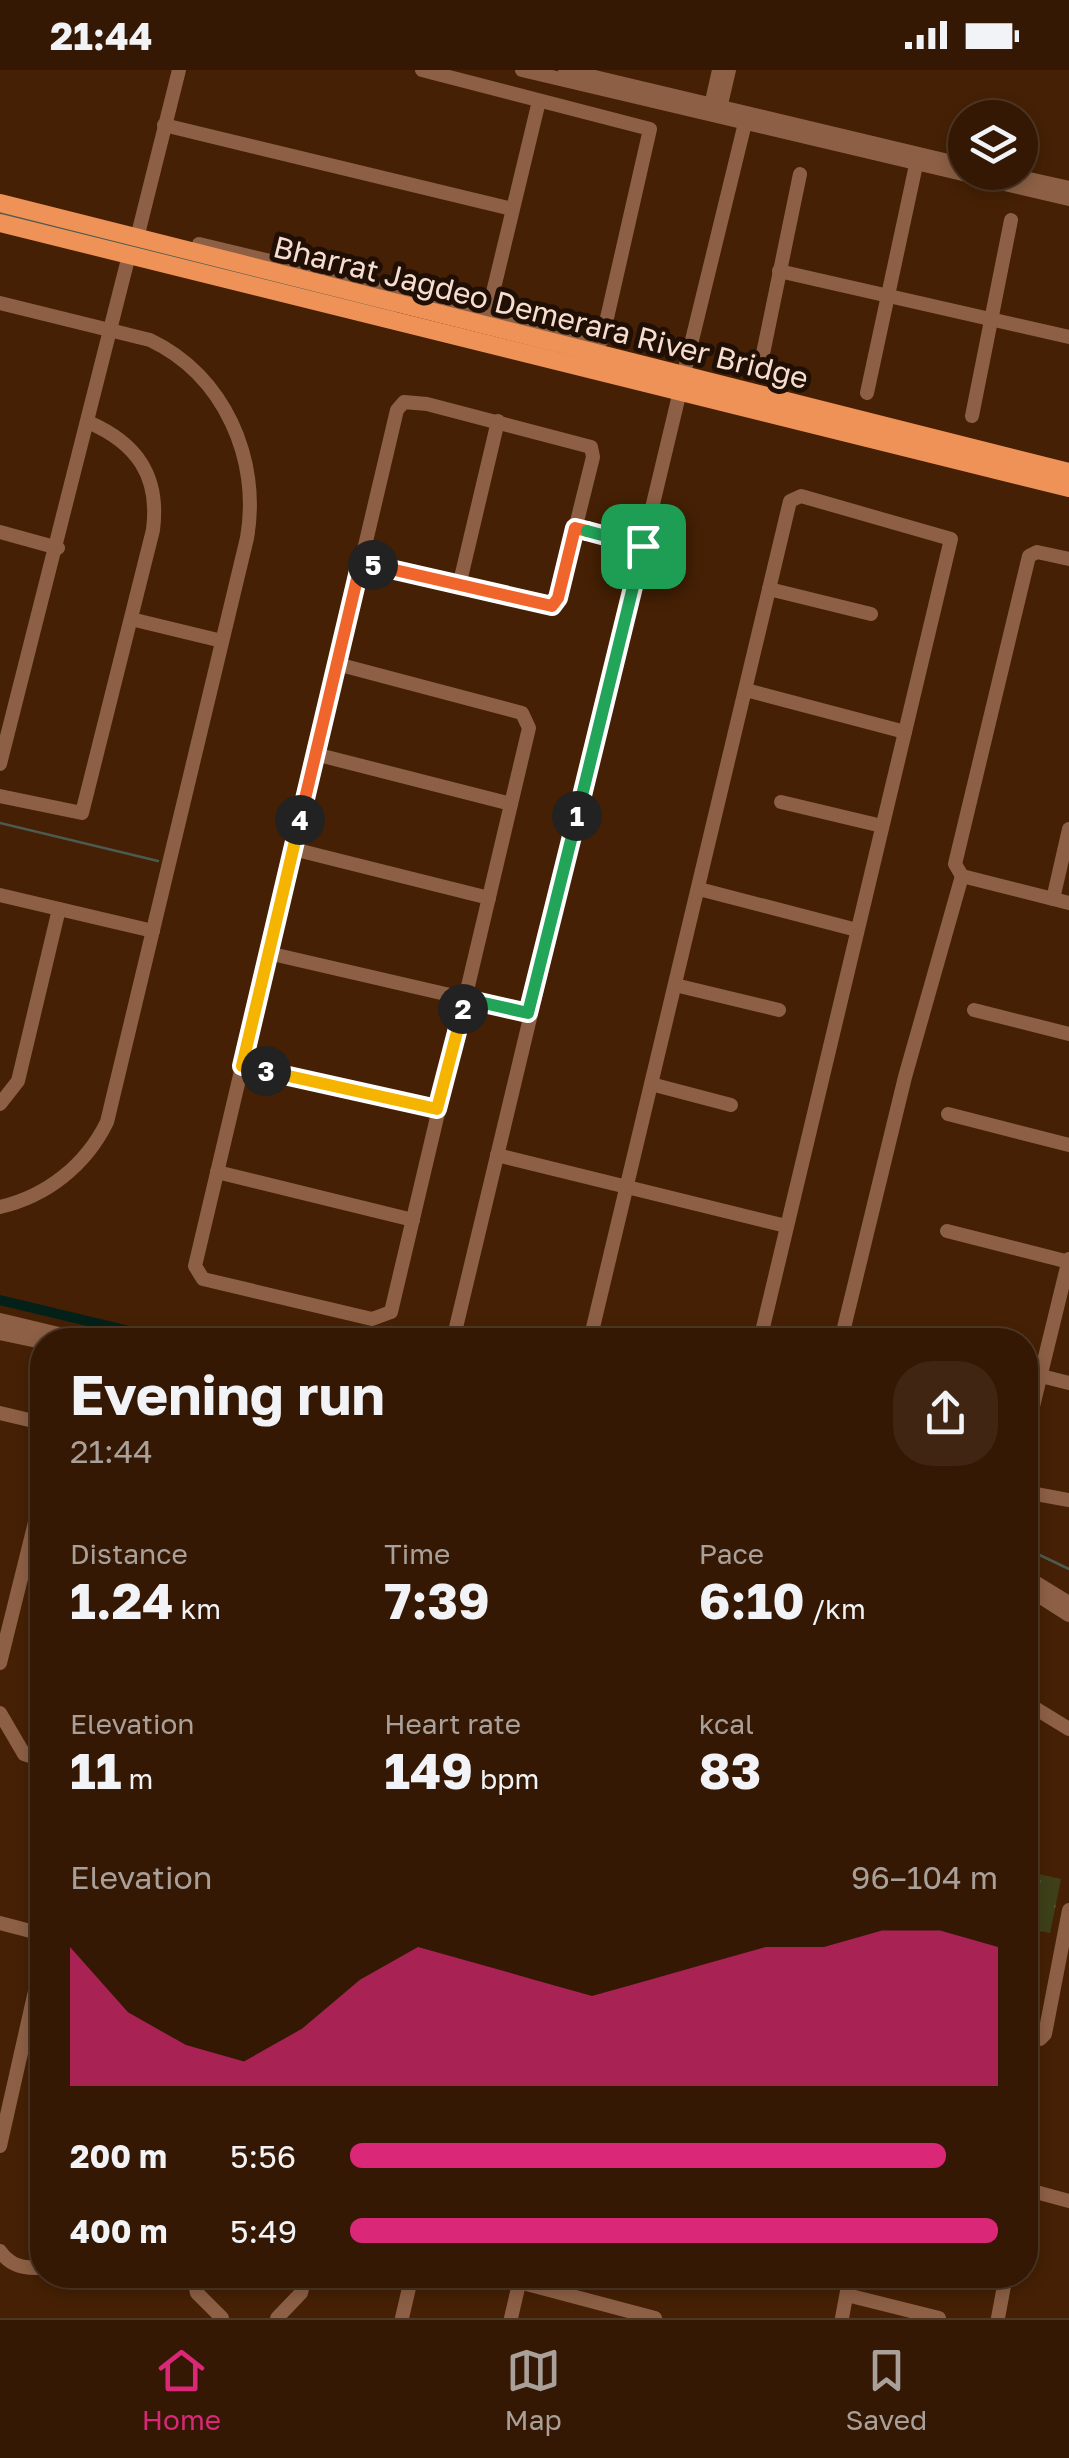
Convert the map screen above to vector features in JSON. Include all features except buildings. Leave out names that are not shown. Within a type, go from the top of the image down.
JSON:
[{"type":"main road","name":"Bharrat Jagdeo Demerara River Bridge","points":[[0,204],[135,241],[1069,472]]},
{"type":"main road","name":"Bharrat Jagdeo Demerara River Bridge","points":[[0,223],[135,241]]},
{"type":"main road","name":"Bharrat Jagdeo Demerara River Bridge","points":[[684,376],[1069,488]]},
{"type":"street","points":[[0,764],[179,70]]},
{"type":"street","points":[[0,194],[135,241],[602,340],[650,129],[422,70]]},
{"type":"street","points":[[522,70],[948,162]]},
{"type":"street","points":[[565,70],[715,112]]},
{"type":"street","points":[[715,112],[719,70]]},
{"type":"street","points":[[715,112],[729,70]]},
{"type":"street","points":[[488,313],[539,100]]},
{"type":"street","points":[[746,119],[916,165],[1069,199]]},
{"type":"street","points":[[455,1328],[746,119]]},
{"type":"street","points":[[164,124],[512,209]]},
{"type":"street","points":[[867,393],[916,165]]},
{"type":"street","points":[[760,368],[800,174]]},
{"type":"street","points":[[1038,181],[1069,188]]},
{"type":"street","points":[[972,416],[1011,220]]},
{"type":"street","points":[[780,270],[1069,337]]},
{"type":"street","points":[[0,303],[150,340],[186,362],[226,413],[246,454],[251,517],[111,1109],[100,1136],[66,1176],[37,1195],[0,1207]]},
{"type":"street","points":[[336,664],[522,713],[529,728],[391,1312],[372,1319],[202,1279],[195,1266],[336,664],[397,410],[404,402],[498,421],[591,447],[593,457],[558,598],[552,606],[361,562]]},
{"type":"street","points":[[459,586],[498,421]]},
{"type":"street","points":[[0,796],[82,812],[153,530],[156,495],[148,472],[130,447],[88,422]]},
{"type":"street","points":[[593,1328],[794,497],[949,536],[763,1328]]},
{"type":"street","points":[[575,528],[643,546]]},
{"type":"street","points":[[0,532],[58,548]]},
{"type":"street","points":[[844,1328],[905,1077],[962,876],[955,864],[1029,556],[1037,552],[1069,559]]},
{"type":"street","points":[[769,589],[871,614]]},
{"type":"street","points":[[131,618],[222,641]]},
{"type":"street","points":[[746,690],[905,732]]},
{"type":"street","points":[[316,754],[511,804]]},
{"type":"street","points":[[782,802],[882,826]]},
{"type":"street","points":[[1053,898],[1069,830]]},
{"type":"street","points":[[293,849],[490,898]]},
{"type":"street","points":[[962,876],[1069,902]]},
{"type":"street","points":[[699,889],[857,930]]},
{"type":"street","points":[[0,895],[154,931]]},
{"type":"street","points":[[0,1104],[18,1081],[59,909]]},
{"type":"street","points":[[268,953],[528,1013]]},
{"type":"street","points":[[675,985],[779,1010]]},
{"type":"street","points":[[974,1010],[1069,1034]]},
{"type":"street","points":[[242,1066],[437,1109]]},
{"type":"street","points":[[651,1084],[731,1105]]},
{"type":"street","points":[[948,1114],[1069,1145]]},
{"type":"street","points":[[497,1156],[786,1226]]},
{"type":"street","points":[[217,1172],[413,1220]]},
{"type":"street","points":[[947,1231],[1069,1261],[1038,1358]]},
{"type":"street","points":[[0,1320],[34,1328]]},
{"type":"street","points":[[0,1332],[30,1339]]},
{"type":"street","points":[[1038,1375],[1069,1382]]},
{"type":"street","points":[[0,1413],[30,1420]]},
{"type":"street","points":[[1038,1494],[1069,1500]]},
{"type":"street","points":[[0,1663],[30,1542]]},
{"type":"street","points":[[1038,1584],[1069,1602]]},
{"type":"street","points":[[1038,1596],[1069,1615]]},
{"type":"street","points":[[1038,1710],[1069,1729]]},
{"type":"street","points":[[0,1713],[24,1754],[30,1756]]},
{"type":"street","points":[[1038,2039],[1045,2034],[1069,1910]]},
{"type":"street","points":[[0,1922],[30,1931]]},
{"type":"street","points":[[0,2146],[30,2010]]},
{"type":"street","points":[[1038,2193],[1069,2201]]},
{"type":"street","points":[[0,2251],[7,2261],[30,2268]]},
{"type":"street","points":[[196,2288],[222,2318]]},
{"type":"street","points":[[276,2318],[302,2288]]},
{"type":"street","points":[[402,2318],[409,2288]]},
{"type":"street","points":[[511,2318],[518,2288]]},
{"type":"street","points":[[551,2288],[654,2318]]},
{"type":"street","points":[[842,2318],[847,2288]]},
{"type":"street","points":[[998,2318],[1004,2288]]},
{"type":"street","points":[[846,2295],[937,2318]]},
{"type":"green space","points":[[1038,1874],[1061,1879],[1050,1933],[1038,1931]]},
{"type":"waterway","points":[[0,213],[394,312]]},
{"type":"waterway","points":[[0,823],[158,861]]},
{"type":"waterway","points":[[0,1300],[117,1328]]},
{"type":"waterway","points":[[1038,1554],[1069,1569]]},
{"type":"route","points":[[575,528],[643,546],[528,1013],[466,999],[437,1109],[242,1066],[361,562],[552,606],[558,598],[575,528]]}]
